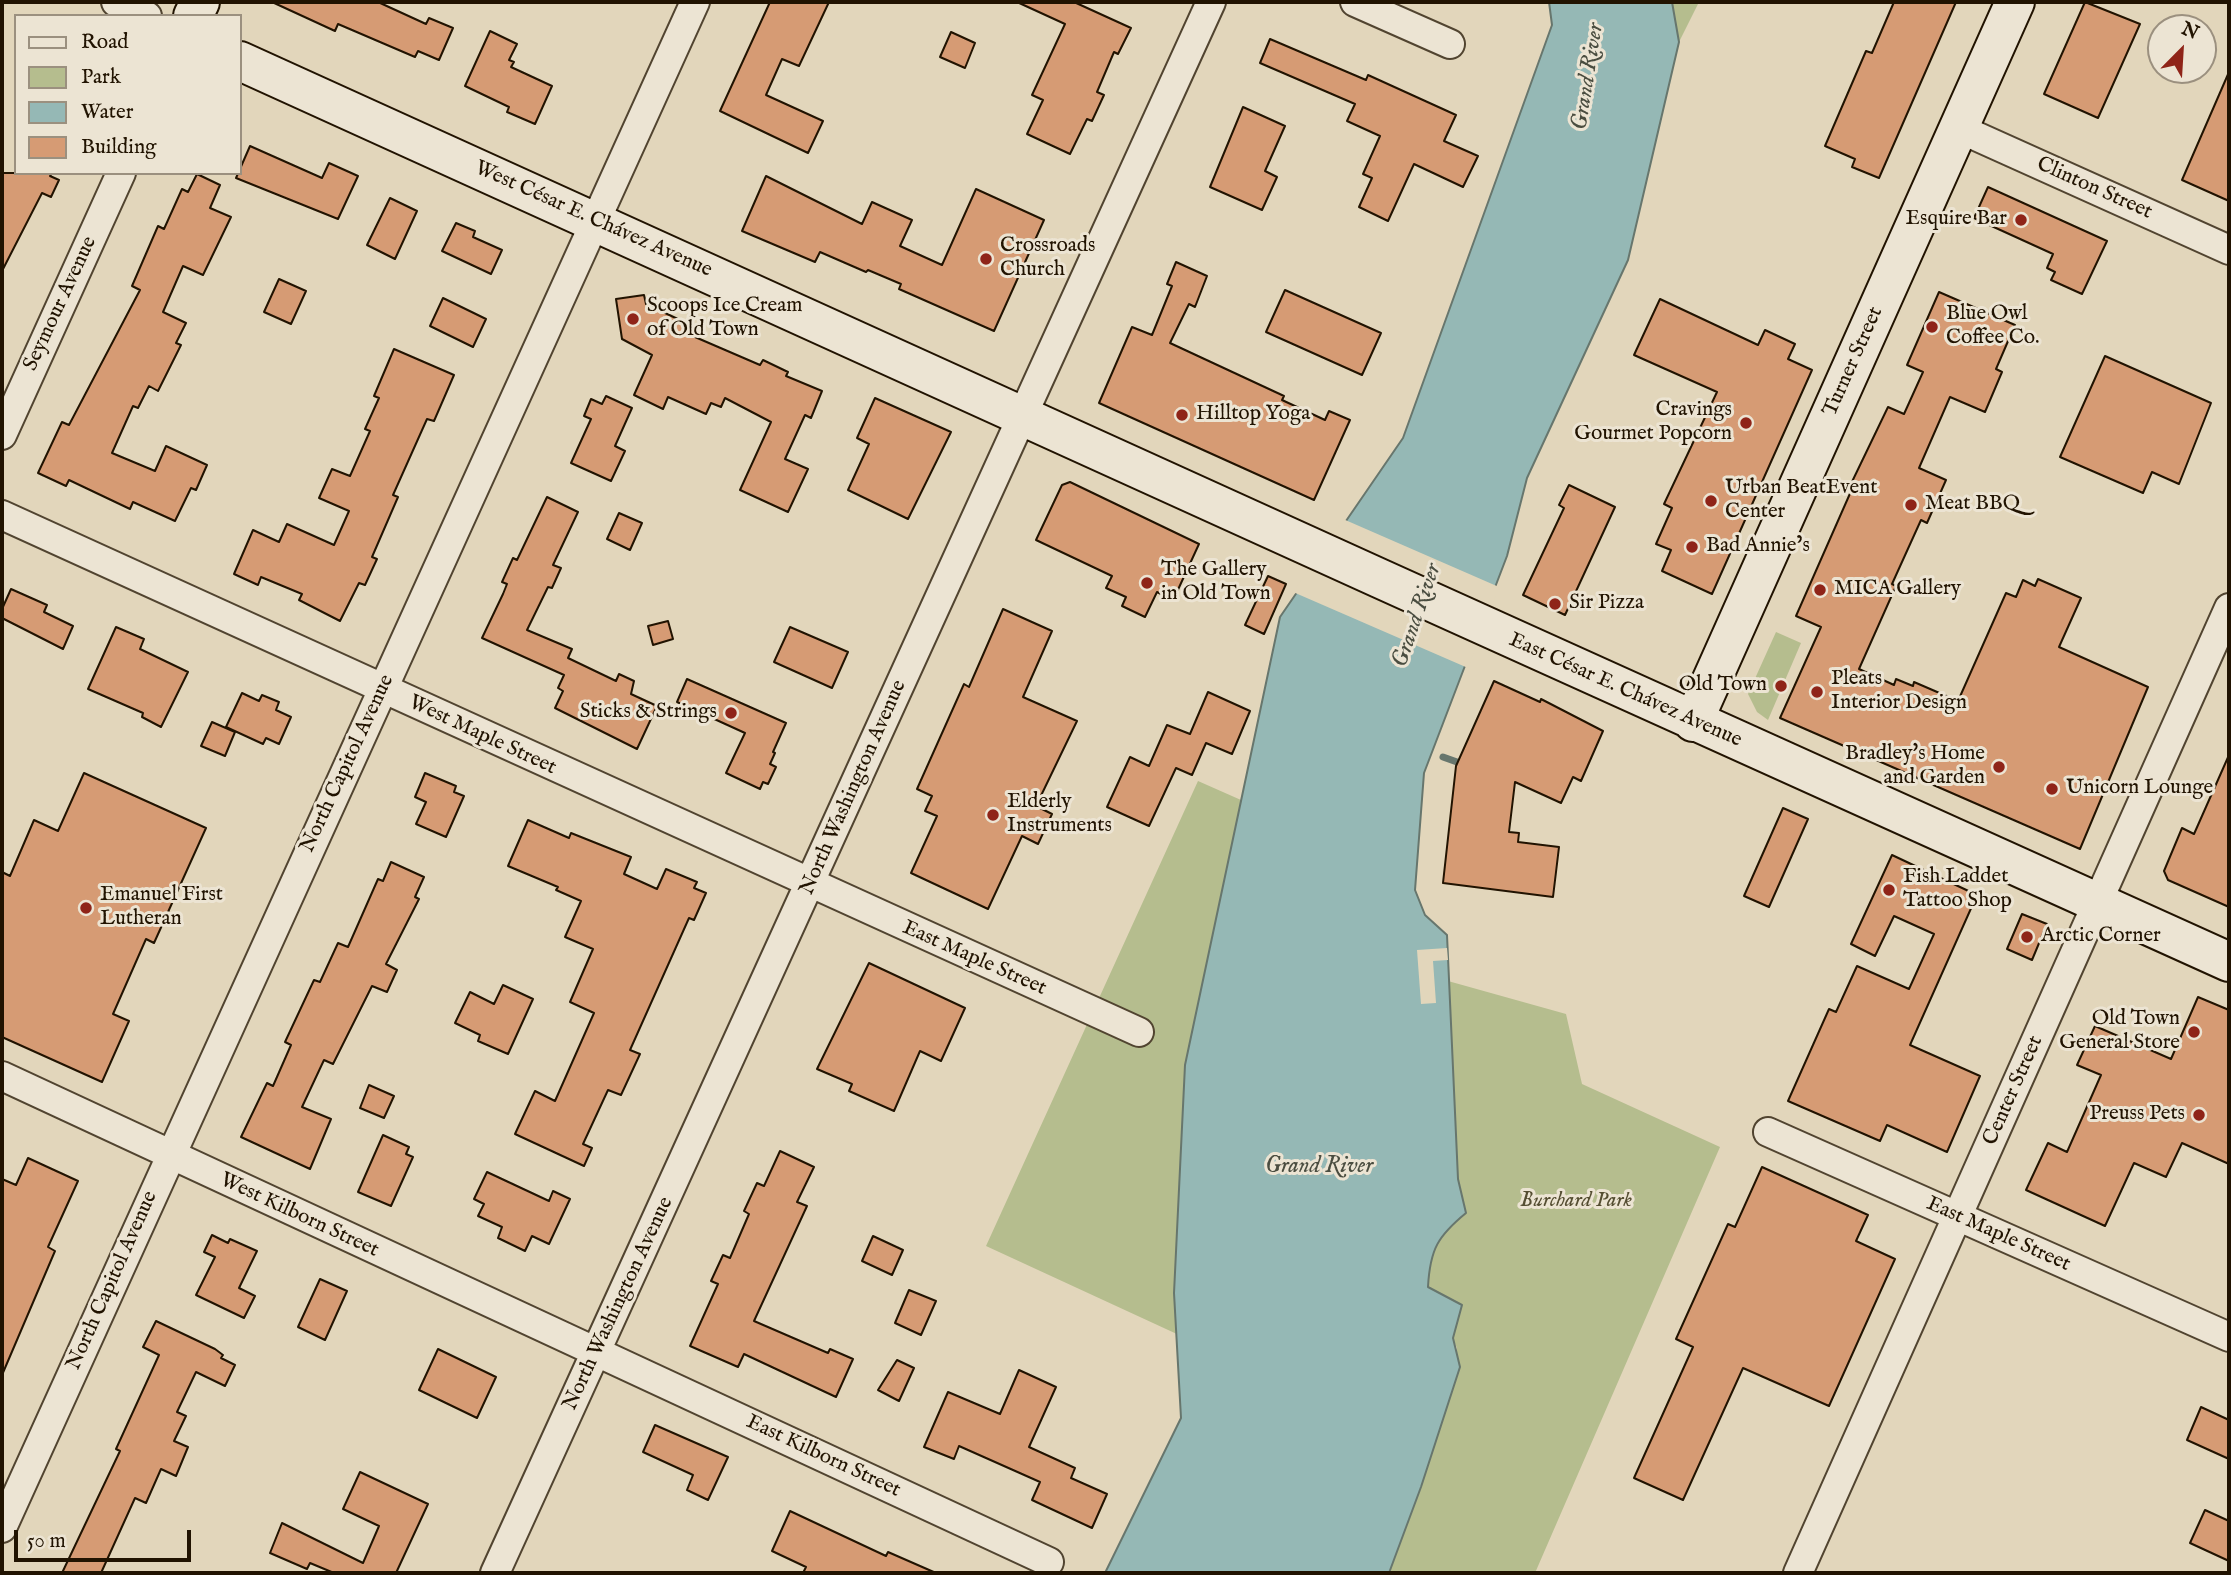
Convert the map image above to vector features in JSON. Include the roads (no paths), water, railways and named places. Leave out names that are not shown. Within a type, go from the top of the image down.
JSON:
[{"type":"street","points":[[116,2],[143,14]]},
{"type":"street","name":"North Capitol Avenue","points":[[2,1528],[695,2]]},
{"type":"street","name":"North Washington Avenue","points":[[495,1573],[598,1353],[1211,2]]},
{"type":"street","points":[[1355,2],[1450,44]]},
{"type":"street","name":"Turner Street","points":[[1693,722],[2015,2]]},
{"type":"street","name":"West César E. Chávez Avenue","points":[[242,62],[1023,415]]},
{"type":"street","name":"Clinton Street","points":[[1958,128],[2229,250]]},
{"type":"street","name":"Seymour Avenue","points":[[2,435],[120,175]]},
{"type":"street","name":"East César E. Chávez Avenue","points":[[1023,415],[1288,539],[2229,962]]},
{"type":"street","name":"West Maple Street","points":[[2,515],[809,884]]},
{"type":"street","name":"Center Street","points":[[1798,1573],[2229,608]]},
{"type":"street","name":"East Maple Street","points":[[809,884],[1139,1032]]},
{"type":"street","name":"West Kilborn Street","points":[[2,1076],[598,1353]]},
{"type":"street","name":"East Maple Street","points":[[1768,1132],[2229,1337]]},
{"type":"street","name":"East Kilborn Street","points":[[598,1353],[1048,1562]]},
{"type":"water","name":"Grand River","points":[[1549,2],[1672,2],[1679,42],[1628,260],[1527,478],[1507,556],[1424,773],[1415,890],[1425,915],[1447,935],[1458,1179],[1466,1213],[1437,1244],[1428,1287],[1462,1305],[1453,1338],[1460,1367],[1421,1487],[1389,1573],[1105,1573],[1181,1418],[1174,1293],[1185,1065],[1280,617],[1403,438],[1552,25]]},
{"type":"waterway","points":[[1443,757],[1457,762]]},
{"type":"place","name":"Esquire Bar","points":[[2021,220]]},
{"type":"place","name":"Crossroads Church","points":[[986,259]]},
{"type":"place","name":"Scoops Ice Cream of Old Town","points":[[633,319]]},
{"type":"place","name":"Blue Owl Coffee Co.","points":[[1932,327]]},
{"type":"place","name":"Hilltop Yoga","points":[[1182,415]]},
{"type":"place","name":"Cravings Gourmet Popcorn","points":[[1746,423]]},
{"type":"place","name":"Urban BeatEvent Center","points":[[1711,501]]},
{"type":"place","name":"Meat BBQ","points":[[1911,505]]},
{"type":"place","name":"Bad Annie’s","points":[[1692,547]]},
{"type":"place","name":"The Gallery in Old Town","points":[[1147,583]]},
{"type":"place","name":"MICA Gallery","points":[[1820,590]]},
{"type":"place","name":"Sir Pizza","points":[[1555,604]]},
{"type":"place","name":"Old Town","points":[[1781,686]]},
{"type":"place","name":"Pleats Interior Design","points":[[1817,692]]},
{"type":"place","name":"Sticks & Strings","points":[[731,713]]},
{"type":"place","name":"Bradley's Home and Garden","points":[[1999,767]]},
{"type":"place","name":"Unicorn Lounge","points":[[2052,789]]},
{"type":"place","name":"Elderly Instruments","points":[[993,815]]},
{"type":"place","name":"Fish Laddet Tattoo Shop","points":[[1889,890]]},
{"type":"place","name":"Emanuel First Lutheran","points":[[86,908]]},
{"type":"place","name":"Arctic Corner","points":[[2027,937]]},
{"type":"place","name":"Old Town General Store","points":[[2194,1032]]},
{"type":"place","name":"Preuss Pets","points":[[2199,1115]]},
{"type":"park label","name":"Burchard Park","points":[[1576,1202]]}]
